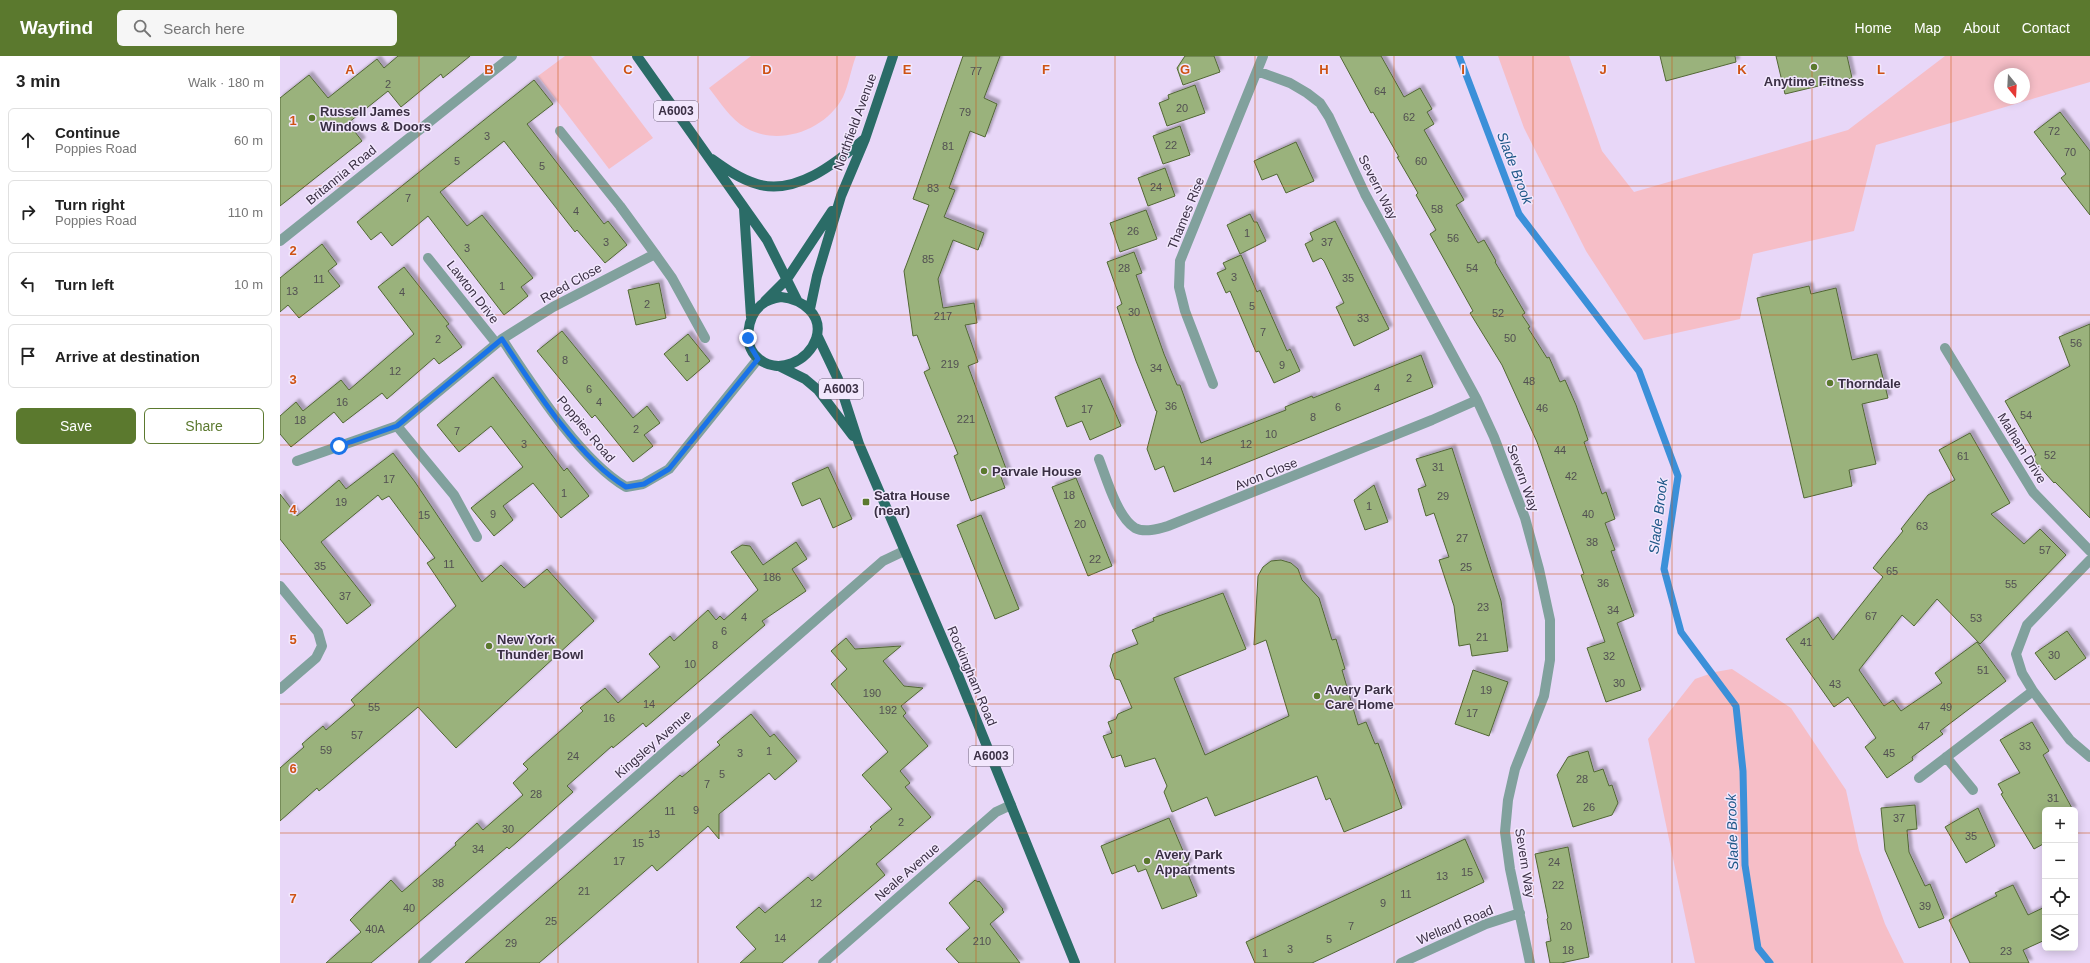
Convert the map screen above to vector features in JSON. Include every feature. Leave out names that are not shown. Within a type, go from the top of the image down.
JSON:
[{"type":"main road","name":"A6003","points":[[637,56],[767,240],[797,300]]},
{"type":"main road","name":"Northfield Avenue","points":[[810,309],[817,276],[841,196],[865,139],[893,56]]},
{"type":"main road","points":[[705,154],[737,176],[758,185],[776,187],[795,183],[822,170],[865,139]]},
{"type":"main road","name":"Northfield Avenue","points":[[762,304],[787,279],[808,250],[841,196]]},
{"type":"main road","points":[[744,209],[751,317],[748,338],[749,344],[758,359],[769,364],[777,365],[791,364],[803,359],[812,349],[817,335],[816,321],[810,309],[797,300],[781,297],[770,299],[762,304],[751,317]]},
{"type":"main road","name":"Rockingham Road","points":[[817,335],[838,379],[859,444],[956,670],[1075,963]]},
{"type":"main road","name":"Rockingham Road","points":[[777,365],[805,379],[818,390],[859,444]]},
{"type":"street","name":"Britannia Road","points":[[280,241],[512,56]]},
{"type":"street","name":"Thames Rise","points":[[1213,384],[1185,311],[1179,287],[1180,262],[1264,56]]},
{"type":"street","name":"Severn Way","points":[[1258,71],[1290,83],[1307,93],[1320,103],[1332,123],[1365,194],[1477,400],[1494,437],[1524,518],[1539,569],[1550,620],[1550,660],[1544,696],[1515,769],[1508,800],[1505,832],[1510,869],[1530,963]]},
{"type":"street","points":[[560,131],[620,206],[672,278],[704,338]]},
{"type":"street","name":"Reed Close","points":[[499,341],[560,303],[655,254]]},
{"type":"street","name":"Lawton Drive","points":[[428,258],[499,341]]},
{"type":"street","points":[[297,461],[397,426],[499,341]]},
{"type":"street","name":"Poppies Road","points":[[499,341],[537,392],[576,440],[609,477],[626,487],[644,484],[669,469],[758,359]]},
{"type":"street","name":"Malham Drive","points":[[1945,348],[2033,492],[2090,551]]},
{"type":"street","name":"Avon Close","points":[[1099,459],[1122,515],[1135,528],[1148,531],[1168,526],[1315,468],[1477,400]]},
{"type":"street","points":[[397,426],[454,496],[477,537]]},
{"type":"street","name":"Kingsley Avenue","points":[[423,963],[883,561],[904,551]]},
{"type":"street","points":[[2090,560],[2027,625],[2016,654],[2022,673],[2033,691],[2070,740],[2090,757]]},
{"type":"street","points":[[280,586],[318,632],[322,646],[316,658],[280,689]]},
{"type":"street","points":[[1919,778],[2033,691]]},
{"type":"street","points":[[1946,757],[1973,790]]},
{"type":"street","name":"Neale Avenue","points":[[824,963],[996,812],[1011,805]]},
{"type":"street","name":"Welland Road","points":[[1400,963],[1480,927],[1520,913]]},
{"type":"shaded area","points":[[565,56],[591,56],[653,138],[609,169],[538,76]]},
{"type":"shaded area","points":[[751,56],[856,56],[847,87],[843,97],[835,109],[814,126],[800,132],[773,136],[759,133],[741,125],[726,110],[709,88]]},
{"type":"shaded area","points":[[1498,56],[1569,56],[1602,151],[1634,192],[1848,130],[1945,56],[2090,56],[2090,82],[2030,100],[2030,68],[1994,68],[1994,104],[2015,104],[1876,145],[1854,231],[1753,254],[1740,319],[1644,340],[1586,251],[1524,128]]},
{"type":"shaded area","points":[[1732,669],[1791,708],[1846,790],[1859,850],[1885,924],[1904,963],[1695,963],[1648,739],[1695,679],[1715,672]]},
{"type":"building","points":[[398,56],[470,56],[443,78],[441,74],[401,107],[388,91],[348,123],[362,141],[280,206],[280,98],[309,75],[328,98],[377,59],[384,68]]},
{"type":"building","points":[[963,56],[1000,56],[984,98],[997,104],[985,137],[970,131],[949,188],[955,190],[944,217],[984,233],[978,250],[953,240],[938,279],[943,308],[974,303],[977,323],[965,325],[978,362],[968,366],[1008,474],[1001,477],[1005,488],[971,501],[954,456],[958,454],[924,372],[930,369],[917,335],[913,336],[904,271],[929,205],[913,199]]},
{"type":"building","points":[[1185,56],[1214,56],[1220,72],[1183,85],[1177,68]]},
{"type":"building","points":[[1340,56],[1381,56],[1404,97],[1420,88],[1432,109],[1427,112],[1434,124],[1424,130],[1464,200],[1456,205],[1478,243],[1484,240],[1525,313],[1522,315],[1530,327],[1528,328],[1547,358],[1549,357],[1560,382],[1565,380],[1576,405],[1588,440],[1584,442],[1602,494],[1606,492],[1615,519],[1605,523],[1615,550],[1611,551],[1634,616],[1617,623],[1641,690],[1606,702],[1587,648],[1605,642],[1581,575],[1584,574],[1537,442],[1502,365],[1470,313],[1473,311],[1430,234],[1436,230],[1416,195],[1418,193],[1397,157],[1399,157],[1373,112],[1371,113]]},
{"type":"building","points":[[1660,56],[1735,56],[1736,62],[1666,81]]},
{"type":"building","name":"Anytime Fitness","points":[[1776,56],[1847,56],[1852,78],[1785,94]]},
{"type":"building","points":[[534,80],[553,104],[527,124],[604,224],[608,221],[627,245],[605,263],[577,230],[575,232],[504,141],[440,192],[467,226],[482,215],[533,278],[521,287],[528,296],[504,315],[428,216],[392,246],[381,232],[371,240],[357,222]]},
{"type":"building","points":[[1195,85],[1205,113],[1167,126],[1159,103],[1169,99],[1168,95]]},
{"type":"building","points":[[2060,112],[2090,151],[2090,215],[2061,178],[2066,174],[2034,132]]},
{"type":"building","points":[[1180,126],[1190,155],[1163,164],[1153,136]]},
{"type":"building","points":[[1296,142],[1314,181],[1286,193],[1277,174],[1262,180],[1254,161]]},
{"type":"building","points":[[1165,168],[1175,196],[1148,206],[1138,178]]},
{"type":"building","points":[[1146,210],[1157,239],[1120,252],[1110,223]]},
{"type":"building","points":[[1250,214],[1254,222],[1257,222],[1266,241],[1240,254],[1227,225]]},
{"type":"building","points":[[1335,221],[1389,329],[1354,346],[1336,307],[1344,303],[1324,261],[1321,258],[1313,262],[1305,244],[1313,240],[1310,233]]},
{"type":"building","points":[[322,244],[337,264],[328,271],[340,286],[299,318],[288,305],[280,312],[280,278]]},
{"type":"building","points":[[1134,252],[1142,273],[1136,275],[1164,354],[1177,385],[1180,385],[1201,443],[1286,410],[1285,407],[1312,396],[1313,398],[1421,355],[1433,387],[1174,492],[1164,466],[1155,470],[1147,449],[1157,411],[1136,361],[1117,307],[1122,304],[1107,262]]},
{"type":"building","points":[[1241,255],[1257,292],[1260,290],[1287,351],[1290,349],[1300,371],[1274,383],[1259,351],[1256,352],[1230,291],[1226,293],[1217,273],[1226,269],[1223,263]]},
{"type":"building","points":[[404,267],[449,324],[446,326],[462,347],[439,364],[434,358],[387,399],[382,393],[343,423],[334,412],[291,447],[280,434],[280,416],[296,402],[303,411],[341,380],[349,390],[414,334],[378,287]]},
{"type":"building","points":[[659,283],[666,318],[636,325],[628,290]]},
{"type":"building","name":"Thorndale","points":[[1809,286],[1811,294],[1836,288],[1852,360],[1877,354],[1888,398],[1862,404],[1876,464],[1849,470],[1852,486],[1804,498],[1757,298]]},
{"type":"building","points":[[2090,324],[2090,518],[2055,482],[2054,483],[2032,458],[2036,455],[2005,401],[2070,366],[2059,337]]},
{"type":"building","points":[[562,331],[633,418],[647,406],[660,423],[644,435],[653,446],[633,462],[595,415],[592,418],[537,351]]},
{"type":"building","points":[[688,334],[710,361],[687,381],[664,354]]},
{"type":"building","points":[[493,377],[564,471],[567,468],[589,496],[561,518],[533,483],[503,506],[513,520],[494,536],[471,508],[523,467],[491,426],[459,452],[437,425]]},
{"type":"building","points":[[1100,378],[1121,426],[1090,440],[1082,421],[1067,427],[1055,397]]},
{"type":"building","points":[[1970,433],[2010,503],[1991,514],[2024,544],[2040,529],[2066,555],[1980,644],[1937,599],[1914,626],[1902,615],[1859,670],[1884,706],[1893,700],[1901,711],[1942,683],[1935,673],[1977,642],[2006,681],[1940,731],[1943,734],[1912,757],[1913,760],[1887,778],[1865,747],[1876,738],[1848,697],[1834,707],[1786,639],[1818,617],[1833,640],[1883,577],[1873,568],[1903,531],[1901,529],[1928,495],[1955,480],[1939,450]]},
{"type":"building","points":[[1452,448],[1501,601],[1508,651],[1472,656],[1470,644],[1459,646],[1454,606],[1439,560],[1449,557],[1434,513],[1426,516],[1418,489],[1426,486],[1416,459]]},
{"type":"building","points":[[393,453],[415,482],[482,582],[501,565],[524,588],[547,569],[594,621],[456,748],[418,707],[319,791],[317,788],[280,821],[280,768],[304,747],[302,744],[323,726],[326,730],[355,705],[351,700],[456,606],[427,563],[435,558],[389,496],[382,500],[378,495],[321,542],[371,605],[347,624],[280,539],[280,494],[297,516],[339,480],[346,489]]},
{"type":"building","points":[[828,467],[852,519],[833,528],[820,498],[802,506],[792,483]]},
{"type":"building","points":[[1076,478],[1112,566],[1088,576],[1052,487]]},
{"type":"building","points":[[1374,485],[1388,522],[1365,530],[1354,500]]},
{"type":"building","points":[[981,515],[1019,609],[995,619],[957,525]]},
{"type":"building","points":[[796,542],[807,559],[792,569],[806,591],[762,621],[765,625],[646,727],[643,723],[613,748],[612,746],[567,786],[573,792],[509,849],[507,847],[371,963],[326,963],[361,932],[350,920],[391,880],[402,892],[456,845],[455,843],[477,823],[483,830],[523,795],[513,783],[528,769],[523,764],[583,711],[580,708],[605,688],[618,703],[660,667],[649,654],[670,636],[674,641],[708,610],[716,620],[720,616],[724,620],[758,590],[731,552],[742,545],[750,546],[763,565]]},
{"type":"building","name":"Avery Park Care Home","points":[[1281,560],[1291,563],[1298,569],[1302,580],[1319,598],[1332,640],[1336,639],[1345,669],[1342,670],[1358,725],[1366,722],[1375,744],[1378,743],[1402,808],[1344,832],[1330,798],[1326,800],[1317,776],[1215,816],[1207,797],[1172,812],[1164,792],[1167,786],[1155,758],[1125,767],[1121,755],[1112,758],[1103,736],[1112,733],[1108,722],[1116,719],[1118,714],[1132,708],[1120,680],[1115,679],[1110,666],[1113,654],[1138,644],[1132,630],[1154,621],[1153,618],[1223,593],[1246,649],[1174,678],[1205,755],[1289,716],[1266,640],[1254,645],[1258,576],[1263,567],[1271,561]]},
{"type":"building","points":[[2067,631],[2086,658],[2055,680],[2035,653]]},
{"type":"building","points":[[846,638],[855,649],[901,646],[883,661],[904,686],[923,688],[901,706],[906,713],[903,716],[928,746],[900,771],[910,783],[905,787],[931,817],[876,864],[885,875],[782,963],[740,963],[756,949],[736,927],[759,907],[765,913],[808,877],[812,881],[872,829],[870,827],[892,809],[862,775],[888,752],[831,684],[847,669],[831,651]]},
{"type":"building","points":[[1473,670],[1508,682],[1489,736],[1455,724]]},
{"type":"building","points":[[751,714],[770,737],[774,734],[797,761],[775,780],[769,773],[719,814],[719,839],[708,826],[657,871],[652,865],[539,963],[465,963],[680,775],[682,777],[720,745],[717,742]]},
{"type":"building","points":[[2032,722],[2049,751],[2043,755],[2071,807],[2042,807],[2042,845],[2034,849],[2001,794],[2003,793],[1998,784],[2020,773],[2000,740]]},
{"type":"building","points":[[1588,751],[1594,772],[1603,769],[1609,786],[1612,785],[1618,803],[1612,815],[1573,827],[1557,775],[1568,757]]},
{"type":"building","points":[[1915,805],[1917,829],[1907,830],[1909,852],[1925,886],[1930,884],[1944,918],[1919,928],[1885,850],[1881,808]]},
{"type":"building","points":[[1978,808],[1995,846],[1966,863],[1945,827]]},
{"type":"building","name":"Avery Park Appartments","points":[[1169,818],[1189,865],[1185,867],[1197,896],[1162,909],[1146,869],[1138,872],[1135,865],[1112,874],[1101,846]]},
{"type":"building","points":[[1465,839],[1484,882],[1312,963],[1255,963],[1246,942]]},
{"type":"building","points":[[1568,847],[1589,957],[1561,963],[1550,963],[1546,942],[1551,941],[1548,918],[1535,854]]},
{"type":"building","points":[[975,880],[978,882],[979,881],[1003,909],[1002,910],[1004,912],[990,924],[1020,963],[959,963],[946,949],[970,928],[949,903]]},
{"type":"building","points":[[2013,885],[2028,915],[2042,908],[2042,941],[2023,950],[2029,963],[1970,963],[1949,920],[1997,896],[1995,893]]},
{"type":"waterway","name":"Slade Brook","points":[[1459,56],[1519,214],[1639,371],[1678,476],[1664,569],[1681,632],[1736,706],[1743,771],[1745,865],[1758,948],[1770,963]]},
{"type":"place","name":"Anytime Fitness","points":[[1814,67]]},
{"type":"place","name":"Russell James Windows & Doors","points":[[312,118]]},
{"type":"place","name":"Thorndale","points":[[1830,383]]},
{"type":"place","name":"Parvale House","points":[[984,471]]},
{"type":"place","name":"Satra House (near)","points":[[866,502]]},
{"type":"place","name":"New York Thunder Bowl","points":[[489,646]]},
{"type":"place","name":"Avery Park Care Home","points":[[1317,696]]},
{"type":"place","name":"Avery Park Appartments","points":[[1147,861]]},
{"type":"route","points":[[339,446],[397,426],[502,339],[537,392],[576,440],[609,477],[626,487],[644,484],[669,469],[758,359],[749,344],[748,338]]}]
